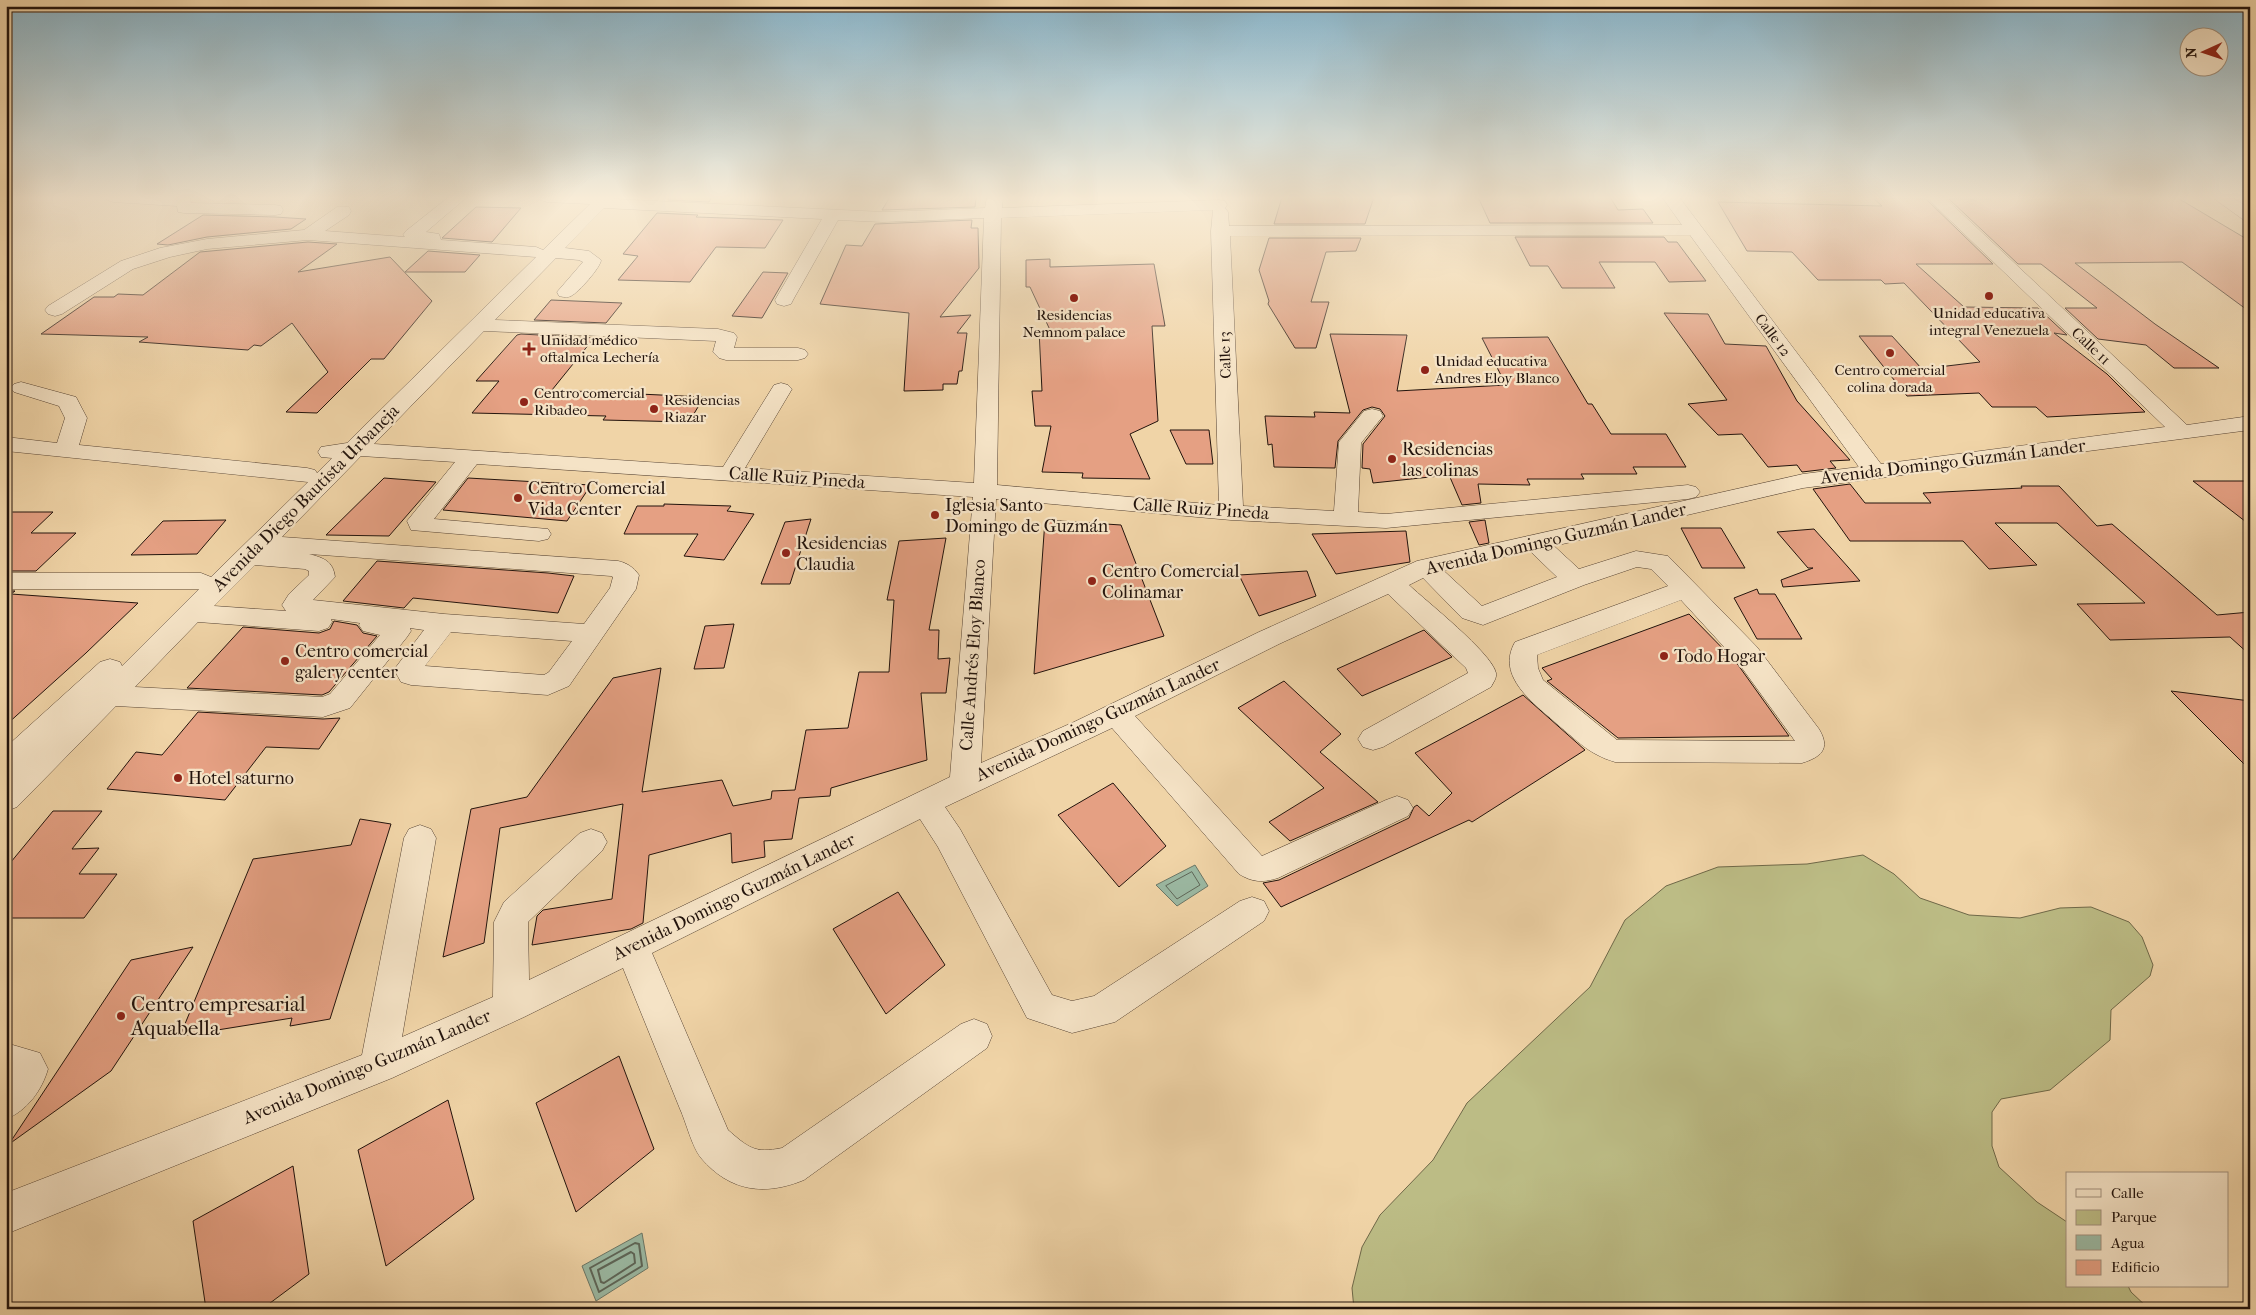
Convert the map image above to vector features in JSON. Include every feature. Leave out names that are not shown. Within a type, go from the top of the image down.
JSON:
[{"type":"street","points":[[55,310],[115,271],[143,258]]},
{"type":"street","name":"Avenida Diego Bautista Urbaneja","points":[[6,799],[254,550],[342,451],[535,258]]},
{"type":"street","name":"Avenida Diego Bautista Urbaneja","points":[[7,764],[154,628],[307,475],[342,451],[480,325],[536,258]]},
{"type":"street","points":[[566,292],[592,264],[592,260],[589,258]]},
{"type":"street","points":[[784,300],[808,258]]},
{"type":"street","name":"Calle Andrés Eloy Blanco","points":[[965,783],[985,491],[992,258]]},
{"type":"street","name":"Calle 13","points":[[1221,258],[1231,513]]},
{"type":"street","name":"Calle 12","points":[[1716,258],[1875,472]]},
{"type":"street","name":"Calle 11","points":[[1999,258],[2183,432]]},
{"type":"street","points":[[480,325],[718,335],[727,337],[723,352],[726,354],[798,354]]},
{"type":"street","points":[[22,388],[68,402],[76,418],[66,450]]},
{"type":"street","points":[[730,474],[781,389]]},
{"type":"street","points":[[1346,519],[1350,442],[1372,416]]},
{"type":"street","name":"Avenida Domingo Guzmán Lander","points":[[6,1214],[379,1066],[511,1006],[965,783],[1116,713],[1269,638],[1426,567],[1803,481],[2250,423]]},
{"type":"street","points":[[6,444],[307,475]]},
{"type":"street","name":"Calle Ruiz Pineda","points":[[342,451],[472,456],[985,491],[1231,513],[1386,521],[1803,481]]},
{"type":"street","points":[[472,456],[419,521],[420,525],[539,534]]},
{"type":"street","points":[[1536,542],[1575,579]]},
{"type":"street","points":[[254,550],[618,569],[626,575],[623,589],[559,680],[548,685],[411,675],[410,667],[444,623]]},
{"type":"street","points":[[254,550],[309,562],[321,567],[322,577],[298,600],[295,604],[297,607],[444,623],[592,633]]},
{"type":"street","points":[[1426,567],[1471,612],[1483,616],[1575,579],[1636,559],[1659,562],[1686,589],[1747,654],[1809,737],[1810,747],[1802,752],[1615,751],[1604,747],[1533,686],[1526,674],[1522,659],[1525,649],[1686,589]]},
{"type":"street","points":[[6,581],[201,581]]},
{"type":"street","points":[[1373,738],[1482,680],[1482,673],[1477,663],[1392,583]]},
{"type":"street","points":[[108,696],[331,705],[340,701],[398,631],[396,627],[191,614]]},
{"type":"street","points":[[1116,713],[1250,865],[1257,869],[1266,869],[1397,808]]},
{"type":"street","points":[[926,803],[949,838],[1040,1007],[1072,1017],[1102,1010],[1252,911]]},
{"type":"street","points":[[379,1066],[420,838]]},
{"type":"street","points":[[511,1006],[511,922],[516,912],[591,842]]},
{"type":"street","points":[[632,947],[714,1143],[738,1166],[764,1172],[790,1166],[974,1036]]},
{"type":"street","points":[[6,1060],[27,1065],[29,1069],[27,1076],[6,1101]]},
{"type":"green space","points":[[1863,855],[1894,874],[1920,898],[1969,915],[2020,918],[2060,908],[2091,907],[2129,922],[2142,937],[2153,965],[2150,976],[2111,1010],[2110,1040],[2050,1090],[2001,1099],[1992,1112],[1992,1146],[1999,1167],[2037,1202],[2066,1221],[2066,1288],[2129,1288],[2149,1309],[1354,1309],[1352,1288],[1362,1247],[1380,1215],[1433,1160],[1467,1103],[1590,987],[1625,920],[1666,886],[1718,867],[1807,864]]},
{"type":"water","points":[[1195,865],[1208,886],[1177,906],[1156,885]]},
{"type":"water","points":[[642,1233],[648,1268],[596,1301],[582,1266]]},
{"type":"building","points":[[192,258],[317,258],[298,272],[391,258],[432,301],[384,359],[371,359],[317,413],[286,412],[328,372],[292,323],[261,346],[254,345],[248,350],[139,342],[148,337],[41,334],[94,297],[114,297],[118,294],[143,295]]},
{"type":"building","points":[[420,258],[477,258],[465,272],[405,272]]},
{"type":"building","points":[[636,258],[708,258],[690,282],[618,280]]},
{"type":"building","points":[[840,258],[979,258],[979,268],[940,317],[971,315],[957,333],[967,333],[962,371],[959,371],[957,384],[943,384],[943,390],[904,391],[909,313],[820,304]]},
{"type":"building","points":[[1263,258],[1324,258],[1311,302],[1329,302],[1316,348],[1295,348],[1268,304],[1269,301],[1259,270]]},
{"type":"building","points":[[1526,258],[1689,258],[1706,281],[1669,282],[1655,262],[1599,262],[1615,288],[1562,288],[1548,266],[1530,266]]},
{"type":"building","points":[[1798,258],[1987,258],[1993,264],[1916,264],[1964,307],[2038,308],[2067,335],[2054,333],[2107,374],[2145,412],[2047,417],[2036,407],[1992,407],[1979,393],[1907,396],[1859,336],[1892,336],[1922,369],[1980,362],[1904,283],[1885,284],[1881,280],[1818,280]]},
{"type":"building","points":[[2012,258],[2250,258],[2250,312],[2182,262],[2075,263],[2155,324],[2219,368],[2174,368],[2146,345],[2098,339],[2065,308],[2097,308],[2041,264],[2018,264]]},
{"type":"building","points":[[1050,259],[1050,267],[1154,264],[1165,326],[1152,326],[1158,421],[1130,434],[1150,479],[1082,478],[1083,473],[1042,472],[1051,426],[1035,426],[1032,391],[1042,391],[1039,330],[1050,330],[1030,287],[1026,287],[1026,260]]},
{"type":"building","points":[[763,272],[788,273],[762,318],[732,316]]},
{"type":"building","points":[[551,300],[622,303],[606,323],[534,320]]},
{"type":"building","points":[[1664,313],[1708,314],[1725,344],[1766,346],[1797,401],[1850,460],[1830,461],[1836,468],[1802,472],[1797,465],[1768,467],[1742,434],[1718,435],[1688,404],[1727,400]]},
{"type":"building","points":[[1330,334],[1407,335],[1397,391],[1506,385],[1482,338],[1548,337],[1588,404],[1592,404],[1611,434],[1666,434],[1686,467],[1633,467],[1637,474],[1581,474],[1584,479],[1527,479],[1530,485],[1478,484],[1481,503],[1462,505],[1449,475],[1373,483],[1370,469],[1362,468],[1363,444],[1385,416],[1380,409],[1372,407],[1363,410],[1338,441],[1335,468],[1274,467],[1272,444],[1268,445],[1265,416],[1315,417],[1314,412],[1350,413]]},
{"type":"building","points":[[517,335],[594,338],[552,390],[704,397],[689,422],[603,420],[606,416],[472,413],[499,381],[476,381]]},
{"type":"building","points":[[1170,430],[1209,430],[1213,464],[1186,464]]},
{"type":"building","points":[[384,478],[436,482],[389,536],[326,535]]},
{"type":"building","name":"Centro Comercial Vida Center","points":[[468,478],[591,485],[567,521],[443,510]]},
{"type":"building","points":[[2193,481],[2250,481],[2250,525]]},
{"type":"building","points":[[1850,484],[1865,503],[1931,503],[1923,493],[2022,488],[2021,486],[2059,486],[2097,526],[2112,524],[2217,615],[2250,612],[2250,655],[2230,637],[2110,640],[2077,604],[2145,603],[2057,523],[1995,523],[2037,565],[1989,569],[1963,541],[1850,541],[1813,489]]},
{"type":"building","points":[[664,504],[731,506],[727,511],[754,514],[724,560],[684,556],[698,534],[624,534],[637,506],[664,506]]},
{"type":"building","points":[[6,512],[53,512],[31,533],[76,533],[36,571],[6,571]]},
{"type":"building","name":"Residencias Claudia","points":[[811,519],[790,584],[761,584],[785,522]]},
{"type":"building","points":[[226,520],[197,554],[131,555],[163,521]]},
{"type":"building","name":"Centro Comercial Colinamar","points":[[1045,520],[1121,525],[1164,636],[1034,674]]},
{"type":"building","points":[[1485,520],[1489,543],[1479,545],[1469,522]]},
{"type":"building","points":[[1681,528],[1721,528],[1745,568],[1702,568]]},
{"type":"building","points":[[1814,529],[1860,581],[1783,587],[1781,580],[1813,568],[1808,568],[1777,532]]},
{"type":"building","points":[[1406,531],[1410,562],[1336,574],[1312,534]]},
{"type":"building","points":[[946,538],[929,630],[939,630],[938,659],[950,658],[946,693],[921,693],[927,760],[831,788],[830,796],[799,798],[792,839],[764,841],[765,857],[732,863],[731,833],[649,855],[643,923],[631,929],[532,945],[537,916],[543,910],[612,899],[623,804],[500,828],[484,943],[443,957],[471,809],[527,797],[613,678],[661,668],[642,792],[722,780],[733,806],[771,799],[772,791],[795,790],[806,730],[848,728],[859,672],[889,672],[894,600],[887,600],[899,541]]},
{"type":"building","points":[[377,561],[574,576],[558,613],[413,598],[404,608],[343,601]]},
{"type":"building","points":[[1307,571],[1316,596],[1259,616],[1239,575]]},
{"type":"building","points":[[1757,589],[1759,594],[1775,594],[1802,639],[1757,639],[1734,598]]},
{"type":"building","points":[[6,591],[15,591],[11,594],[138,603],[6,725]]},
{"type":"building","points":[[1689,614],[1736,662],[1789,736],[1618,738],[1547,681],[1552,679],[1542,668]]},
{"type":"building","name":"Centro comercial galery center","points":[[334,621],[357,625],[363,633],[377,636],[329,692],[322,695],[187,688],[243,627],[319,633],[330,629]]},
{"type":"building","points":[[734,624],[724,668],[694,669],[705,626]]},
{"type":"building","points":[[1424,630],[1452,657],[1362,696],[1337,669]]},
{"type":"building","points":[[1284,681],[1341,734],[1320,752],[1378,802],[1290,841],[1269,822],[1324,788],[1238,708]]},
{"type":"building","points":[[2171,691],[2250,701],[2250,770]]},
{"type":"building","points":[[1523,695],[1585,750],[1472,822],[1469,820],[1281,907],[1263,883],[1279,880],[1409,818],[1414,807],[1417,805],[1429,816],[1452,793],[1415,753]]},
{"type":"building","points":[[198,712],[323,719],[340,718],[319,749],[266,747],[225,800],[107,789],[136,752],[162,755]]},
{"type":"building","points":[[1113,783],[1166,846],[1119,887],[1058,815]]},
{"type":"building","points":[[53,811],[102,811],[72,849],[99,848],[79,874],[117,874],[84,918],[6,918],[6,868]]},
{"type":"building","points":[[360,819],[391,824],[330,1019],[290,1026],[292,1018],[180,1036],[253,859],[351,845]]},
{"type":"building","points":[[898,892],[945,965],[886,1014],[833,929]]},
{"type":"building","name":"Centro empresarial Aquabella","points":[[193,947],[111,1071],[12,1142],[131,960]]},
{"type":"building","points":[[619,1056],[654,1149],[576,1212],[536,1103]]},
{"type":"building","points":[[448,1100],[474,1199],[386,1266],[358,1150]]},
{"type":"building","points":[[293,1166],[309,1274],[262,1309],[206,1309],[193,1221]]},
{"type":"place","name":"Unidad educativa integral Venezuela","points":[[1989,296]]},
{"type":"place","name":"Residencias Nemnom palace","points":[[1074,298]]},
{"type":"place","name":"Unidad médico oftalmica Lechería","points":[[529,349]]},
{"type":"place","name":"Centro comercial colina dorada","points":[[1890,353]]},
{"type":"place","name":"Unidad educativa Andres Eloy Blanco","points":[[1425,370]]},
{"type":"place","name":"Centro comercial Ribadeo","points":[[524,402]]},
{"type":"place","name":"Residencias Riazar","points":[[654,409]]},
{"type":"place","name":"Residencias las colinas","points":[[1392,459]]},
{"type":"place","name":"Centro Comercial Vida Center","points":[[518,498]]},
{"type":"place","name":"Iglesia Santo Domingo de Guzmán","points":[[935,515]]},
{"type":"place","name":"Residencias Claudia","points":[[786,553]]},
{"type":"place","name":"Centro Comercial Colinamar","points":[[1092,581]]},
{"type":"place","name":"Todo Hogar","points":[[1664,656]]},
{"type":"place","name":"Centro comercial galery center","points":[[285,661]]},
{"type":"place","name":"Hotel saturno","points":[[178,778]]},
{"type":"place","name":"Centro empresarial Aquabella","points":[[121,1016]]}]
